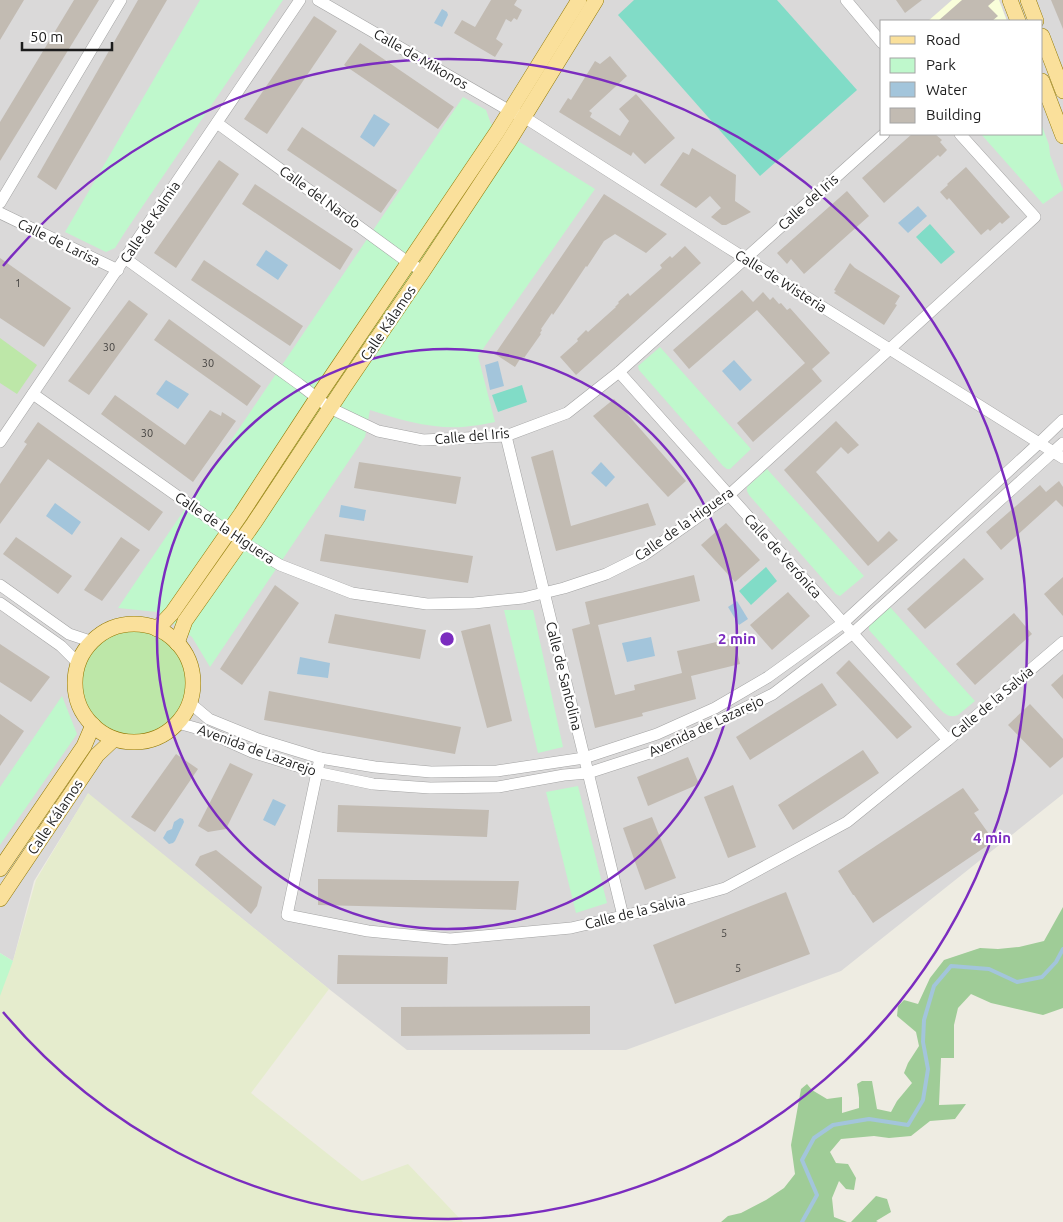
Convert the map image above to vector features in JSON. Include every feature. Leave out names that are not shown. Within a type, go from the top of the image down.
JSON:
[{"type":"main road","name":"Calle Kálamos","points":[[177,643],[185,622],[423,271],[517,114],[579,0]]},
{"type":"main road","name":"Calle Kálamos","points":[[158,629],[172,613],[409,263],[517,114],[596,0]]},
{"type":"main road","points":[[1010,0],[1018,20]]},
{"type":"main road","points":[[1028,0],[1036,20]]},
{"type":"main road","points":[[1043,39],[1063,91]]},
{"type":"main road","points":[[1043,84],[1063,136]]},
{"type":"main road","points":[[144,625],[158,629],[177,643],[186,656],[192,671],[193,687],[190,703],[178,723],[167,732],[155,738],[142,742],[114,739],[92,725],[78,703],[76,677],[79,664],[84,652],[92,642],[103,633],[116,627],[144,625]]},
{"type":"main road","name":"Calle Kálamos","points":[[0,869],[84,746],[92,725]]},
{"type":"main road","name":"Calle Kálamos","points":[[0,899],[97,755],[114,739]]},
{"type":"street","points":[[0,203],[121,0]]},
{"type":"street","name":"Calle de Kalmia","points":[[0,442],[300,0]]},
{"type":"street","name":"Calle de Mikonos","points":[[318,0],[517,114]]},
{"type":"street","points":[[846,0],[880,41]]},
{"type":"street","name":"Calle de Wisteria","points":[[517,114],[1039,443]]},
{"type":"street","name":"Calle del Nardo","points":[[217,123],[409,263],[423,271]]},
{"type":"street","name":"Calle del Iris","points":[[126,259],[330,408],[378,431],[423,440],[506,436],[567,413],[619,372],[883,135]]},
{"type":"street","name":"Calle de la Higuera","points":[[33,394],[227,532],[280,565],[352,593],[427,604],[474,603],[523,598],[544,593],[606,574],[644,555],[728,495],[1035,217],[961,135]]},
{"type":"street","name":"Calle de Larisa","points":[[0,213],[118,270]]},
{"type":"street","name":"Calle de Verónica","points":[[619,372],[948,740]]},
{"type":"street","name":"Avenida de Lazarejo","points":[[190,703],[209,719],[258,739],[320,758],[375,767],[431,772],[497,771],[584,758],[657,734],[715,708],[768,677],[844,623],[1063,420]]},
{"type":"street","name":"Calle de Santolina","points":[[506,436],[623,916]]},
{"type":"street","points":[[1039,443],[1058,455]]},
{"type":"street","name":"Avenida de Lazarejo","points":[[178,723],[203,730],[252,752],[316,772],[373,784],[430,788],[498,787],[564,775],[588,774],[662,749],[773,694],[853,633],[1058,455],[1063,443]]},
{"type":"street","points":[[0,585],[69,634],[92,642]]},
{"type":"street","points":[[0,603],[61,646],[79,664]]},
{"type":"street","name":"Calle de la Salvia","points":[[320,758],[286,915],[368,930],[450,939],[571,928],[725,888],[847,822],[948,740],[1063,642]]},
{"type":"shaded area","points":[[0,0],[1063,0],[1063,794],[841,971],[626,1050],[407,1050],[88,794],[34,881],[13,961],[0,953]]},
{"type":"shaded area","points":[[634,0],[777,0],[857,90],[760,176],[618,15]]},
{"type":"shaded area","points":[[952,0],[999,0],[1007,20],[929,20]]},
{"type":"shaded area","points":[[930,224],[955,252],[941,264],[916,237]]},
{"type":"shaded area","points":[[522,385],[527,402],[498,412],[492,395]]},
{"type":"shaded area","points":[[766,567],[777,581],[751,605],[739,591]]},
{"type":"shaded area","points":[[88,793],[329,989],[251,1093],[362,1181],[408,1164],[463,1222],[0,1222],[0,989],[13,961],[36,880]]},
{"type":"green space","points":[[200,0],[283,0],[115,248],[106,252],[65,232]]},
{"type":"green space","points":[[463,97],[486,110],[491,124],[595,189],[478,356],[495,422],[463,427],[439,427],[404,420],[370,410],[365,437],[210,667],[192,637],[157,612],[118,608]]},
{"type":"green space","points":[[1043,129],[1049,145],[1050,155],[1063,190],[1043,204],[982,135],[1043,135]]},
{"type":"green space","points":[[0,338],[37,365],[17,394],[0,383]]},
{"type":"green space","points":[[660,347],[751,449],[730,469],[723,466],[639,370],[638,366]]},
{"type":"green space","points":[[767,469],[864,576],[840,596],[836,594],[749,495],[747,487]]},
{"type":"green space","points":[[890,607],[975,701],[958,715],[951,716],[941,710],[869,630],[869,626]]},
{"type":"green space","points":[[504,610],[533,610],[563,747],[538,753]]},
{"type":"green space","points":[[134,631],[154,635],[172,646],[183,664],[187,684],[183,704],[172,722],[154,733],[134,737],[114,733],[96,722],[85,704],[81,684],[85,664],[96,646],[114,635]]},
{"type":"green space","points":[[62,696],[77,734],[0,845],[0,787]]},
{"type":"green space","points":[[578,786],[607,903],[576,913],[546,792]]},
{"type":"green space","points":[[1063,907],[1063,1008],[1043,1015],[991,1003],[971,994],[958,1008],[954,1025],[954,1058],[941,1058],[939,1105],[966,1104],[955,1119],[930,1121],[911,1136],[889,1138],[874,1136],[841,1139],[830,1152],[836,1163],[848,1164],[856,1178],[854,1190],[846,1189],[839,1181],[832,1198],[834,1217],[847,1222],[721,1222],[728,1216],[741,1213],[766,1200],[784,1188],[795,1174],[791,1145],[801,1089],[807,1084],[812,1090],[827,1099],[842,1097],[842,1113],[859,1108],[857,1084],[862,1081],[872,1081],[877,1109],[891,1112],[897,1101],[912,1083],[904,1073],[919,1046],[916,1032],[897,1016],[898,1006],[904,1000],[918,1004],[930,978],[944,960],[980,948],[1019,947],[1044,941]]},
{"type":"green space","points":[[0,953],[13,961],[0,996]]},
{"type":"green space","points":[[876,1196],[887,1199],[891,1212],[876,1221],[878,1222],[851,1222]]},
{"type":"water","points":[[442,9],[448,15],[442,27],[434,23]]},
{"type":"water","points":[[374,114],[390,124],[374,147],[360,137]]},
{"type":"water","points":[[918,206],[927,216],[908,233],[898,223]]},
{"type":"water","points":[[266,250],[288,265],[278,280],[256,265]]},
{"type":"water","points":[[734,360],[752,380],[740,391],[722,371]]},
{"type":"water","points":[[498,361],[504,386],[490,390],[485,365]]},
{"type":"water","points":[[166,380],[189,394],[178,409],[156,394]]},
{"type":"water","points":[[601,462],[615,477],[606,487],[591,473]]},
{"type":"water","points":[[55,503],[81,522],[72,535],[46,516]]},
{"type":"water","points":[[341,505],[366,510],[364,521],[339,517]]},
{"type":"water","points":[[737,601],[748,619],[739,625],[728,607]]},
{"type":"water","points":[[651,637],[655,656],[627,662],[622,643]]},
{"type":"water","points":[[300,657],[330,663],[328,678],[297,674]]},
{"type":"water","points":[[273,799],[286,805],[275,826],[263,820]]},
{"type":"water","points":[[180,818],[184,822],[175,841],[169,844],[163,838],[167,831],[172,829],[174,822]]},
{"type":"building","points":[[0,0],[24,0],[0,40]]},
{"type":"building","points":[[74,0],[99,0],[0,161],[0,122]]},
{"type":"building","points":[[138,0],[167,0],[56,190],[37,177]]},
{"type":"building","points":[[491,0],[517,0],[514,5],[522,10],[517,20],[514,18],[511,22],[506,19],[496,39],[503,44],[495,57],[454,33],[462,20],[475,27]]},
{"type":"building","points":[[896,0],[922,0],[905,13]]},
{"type":"building","points":[[962,0],[995,0],[988,6],[998,16],[993,20],[939,20]]},
{"type":"building","points":[[1051,0],[1063,0],[1063,29]]},
{"type":"building","points":[[314,16],[337,31],[267,134],[244,119]]},
{"type":"building","points":[[360,43],[454,107],[438,129],[344,65]]},
{"type":"building","points":[[610,56],[627,76],[589,111],[592,113],[590,117],[620,136],[629,121],[619,109],[636,94],[675,138],[645,164],[633,152],[631,156],[559,112],[568,98],[571,100],[595,61],[600,64]]},
{"type":"building","points":[[302,127],[397,190],[381,213],[287,150]]},
{"type":"building","points":[[911,135],[936,135],[942,140],[940,142],[947,150],[940,157],[938,155],[884,203],[862,178]]},
{"type":"building","points":[[692,148],[736,175],[735,201],[751,212],[726,225],[722,225],[711,217],[721,208],[710,196],[696,208],[660,185],[683,152],[689,155]]},
{"type":"building","points":[[219,160],[239,174],[176,268],[154,253]]},
{"type":"building","points":[[966,167],[1010,217],[1002,224],[1000,222],[990,231],[988,229],[981,235],[949,198],[947,200],[940,192]]},
{"type":"building","points":[[255,184],[353,249],[340,270],[242,204]]},
{"type":"building","points":[[847,191],[869,216],[804,274],[791,259],[787,264],[777,253]]},
{"type":"building","points":[[604,194],[667,234],[646,253],[615,234],[604,241],[553,315],[552,313],[541,329],[541,334],[515,367],[495,354]]},
{"type":"building","points":[[685,246],[701,263],[576,375],[560,357],[578,341],[577,339],[586,330],[588,332],[616,307],[618,302],[628,293],[630,296],[662,268],[660,265],[670,256],[672,258]]},
{"type":"building","points":[[0,258],[71,308],[44,347],[0,318]]},
{"type":"building","points":[[204,260],[303,326],[290,346],[191,280]]},
{"type":"building","points":[[850,263],[900,296],[895,304],[897,305],[884,325],[834,293]]},
{"type":"building","points":[[742,290],[753,302],[763,292],[770,300],[773,297],[787,310],[790,308],[830,353],[812,369],[822,381],[753,442],[737,423],[805,363],[757,310],[689,369],[673,350]]},
{"type":"building","points":[[129,300],[148,314],[89,395],[68,381]]},
{"type":"building","points":[[169,319],[261,386],[247,406],[154,340]]},
{"type":"building","points":[[115,395],[185,445],[210,410],[221,416],[222,412],[236,421],[193,482],[101,414]]},
{"type":"building","points":[[614,399],[686,481],[668,497],[593,416]]},
{"type":"building","points":[[836,421],[859,445],[848,454],[841,447],[816,472],[878,542],[889,531],[898,540],[868,566],[784,470]]},
{"type":"building","points":[[38,422],[163,512],[149,531],[48,459],[0,524],[0,484],[27,444],[24,442]]},
{"type":"building","points":[[553,450],[571,526],[648,503],[656,525],[556,551],[531,457]]},
{"type":"building","points":[[359,462],[461,477],[456,504],[354,488]]},
{"type":"building","points":[[1059,481],[1063,487],[1063,507],[1056,500],[1001,550],[986,532],[1040,485],[1046,492]]},
{"type":"building","points":[[726,523],[760,560],[735,582],[701,545]]},
{"type":"building","points":[[325,534],[473,556],[468,583],[320,561]]},
{"type":"building","points":[[16,537],[72,576],[58,594],[3,554]]},
{"type":"building","points":[[121,537],[140,550],[102,601],[84,590]]},
{"type":"building","points":[[964,558],[984,579],[925,629],[907,609]]},
{"type":"building","points":[[694,575],[700,601],[598,625],[615,695],[635,690],[634,685],[682,673],[677,651],[734,638],[740,664],[691,676],[696,699],[642,713],[643,716],[595,728],[572,629],[590,624],[585,602]]},
{"type":"building","points":[[1063,577],[1063,616],[1044,594]]},
{"type":"building","points":[[275,585],[299,603],[242,685],[220,669]]},
{"type":"building","points":[[788,592],[810,616],[772,650],[750,625]]},
{"type":"building","points":[[1014,613],[1032,634],[975,685],[956,664]]},
{"type":"building","points":[[335,614],[426,630],[420,659],[328,643]]},
{"type":"building","points":[[490,624],[512,721],[487,728],[461,631]]},
{"type":"building","points":[[0,644],[50,677],[31,702],[0,682]]},
{"type":"building","points":[[849,660],[912,727],[897,739],[836,673]]},
{"type":"building","points":[[1063,674],[1063,699],[1051,685]]},
{"type":"building","points":[[822,683],[837,705],[750,760],[736,737]]},
{"type":"building","points":[[269,691],[461,727],[455,754],[264,720]]},
{"type":"building","points":[[1030,704],[1063,739],[1063,757],[1050,768],[1008,725]]},
{"type":"building","points":[[0,714],[24,731],[0,766]]},
{"type":"building","points":[[863,750],[879,773],[793,830],[778,805]]},
{"type":"building","points":[[176,754],[198,769],[155,832],[131,817]]},
{"type":"building","points":[[688,757],[699,784],[648,806],[637,777]]},
{"type":"building","points":[[230,763],[253,774],[226,829],[208,832],[198,826]]},
{"type":"building","points":[[733,785],[756,847],[728,858],[704,797]]},
{"type":"building","points":[[963,788],[979,810],[974,813],[994,841],[873,923],[838,871]]},
{"type":"building","points":[[338,805],[489,810],[487,837],[337,832]]},
{"type":"building","points":[[652,817],[676,878],[645,890],[623,828]]},
{"type":"building","points":[[216,850],[262,887],[257,906],[251,914],[195,865],[200,856]]},
{"type":"building","points":[[318,879],[519,881],[516,910],[318,905]]},
{"type":"building","points":[[786,892],[810,954],[675,1004],[653,945]]},
{"type":"building","points":[[338,955],[448,957],[447,984],[337,984]]},
{"type":"building","points":[[590,1006],[590,1034],[401,1036],[401,1007]]},
{"type":"waterway","points":[[802,1222],[817,1195],[802,1160],[814,1138],[833,1125],[869,1119],[908,1125],[923,1100],[928,1069],[923,1042],[924,1020],[934,986],[951,966],[989,969],[1017,982],[1042,977],[1056,962],[1063,949]]}]
